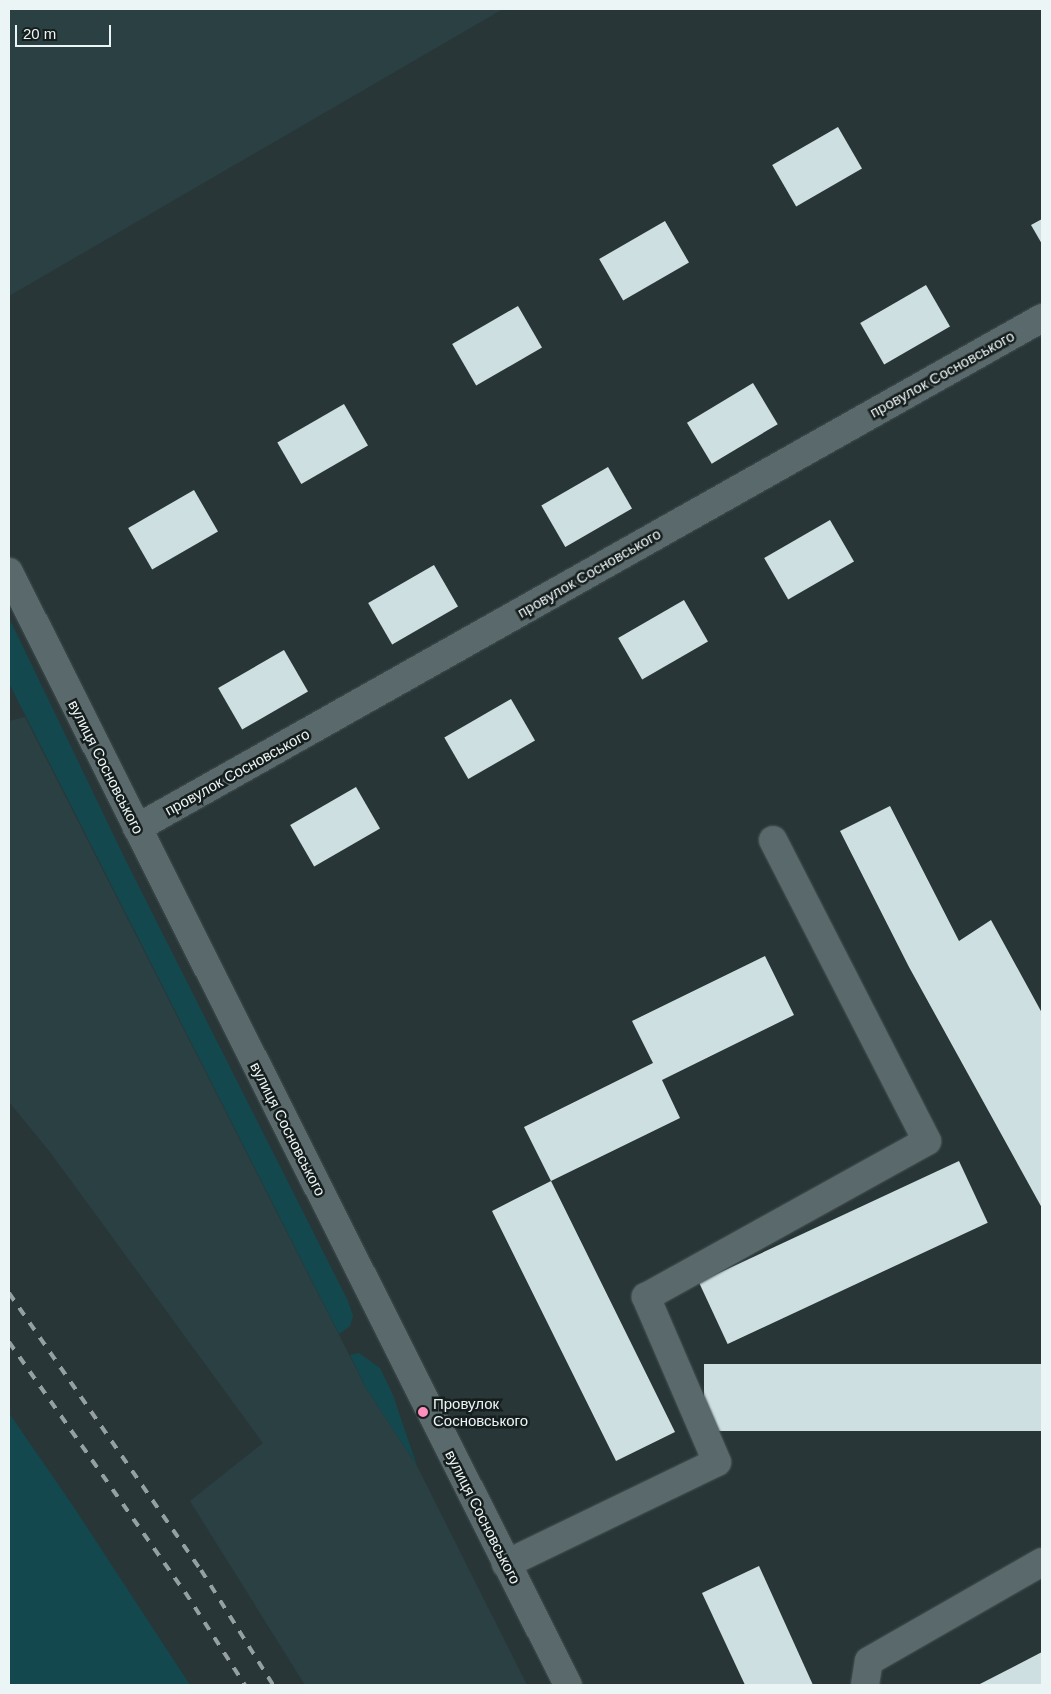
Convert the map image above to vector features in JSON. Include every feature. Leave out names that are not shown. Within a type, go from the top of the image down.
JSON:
[{"type":"street","name":"провулок Сосновського","points":[[137,828],[1042,318]]},
{"type":"street","name":"вулиця Сосновського","points":[[9,572],[568,1685]]},
{"type":"street","points":[[506,1564],[717,1462],[646,1297],[927,1141],[773,840]]},
{"type":"street","points":[[865,1685],[869,1661],[1042,1562]]},
{"type":"shaded area","points":[[9,9],[503,9],[9,296]]},
{"type":"shaded area","points":[[9,618],[127,863],[348,1301],[353,1316],[350,1326],[339,1334],[9,683]]},
{"type":"shaded area","points":[[25,717],[366,1388],[417,1466],[527,1685],[305,1685],[190,1501],[263,1443],[50,1152],[9,1102],[9,721]]},
{"type":"shaded area","points":[[359,1353],[380,1368],[393,1395],[417,1466],[366,1388],[350,1355]]},
{"type":"shaded area","points":[[9,1413],[73,1506],[190,1685],[9,1685]]},
{"type":"building","points":[[838,127],[862,169],[796,207],[772,165]]},
{"type":"building","points":[[1042,219],[1042,244],[1031,225]]},
{"type":"building","points":[[665,221],[689,263],[623,301],[599,259]]},
{"type":"building","points":[[926,285],[950,327],[884,365],[860,323]]},
{"type":"building","points":[[518,306],[542,348],[476,386],[452,344]]},
{"type":"building","points":[[753,383],[778,424],[712,464],[687,423]]},
{"type":"building","points":[[344,404],[368,446],[301,484],[277,443]]},
{"type":"building","points":[[608,467],[632,509],[565,547],[541,506]]},
{"type":"building","points":[[194,490],[218,532],[152,570],[128,528]]},
{"type":"building","points":[[830,520],[854,562],[788,600],[764,558]]},
{"type":"building","points":[[434,565],[458,607],[392,645],[368,603]]},
{"type":"building","points":[[684,600],[708,642],[642,680],[618,638]]},
{"type":"building","points":[[284,650],[308,692],[242,730],[218,688]]},
{"type":"building","points":[[511,699],[535,741],[468,779],[444,738]]},
{"type":"building","points":[[356,787],[380,829],[314,867],[290,825]]},
{"type":"building","points":[[890,806],[959,941],[991,920],[1042,1013],[1042,1208],[909,967],[840,831]]},
{"type":"building","points":[[765,956],[794,1015],[662,1080],[680,1118],[551,1181],[524,1127],[653,1063],[632,1021]]},
{"type":"building","points":[[959,1161],[988,1223],[728,1344],[699,1282]]},
{"type":"building","points":[[551,1181],[675,1432],[616,1461],[492,1211]]},
{"type":"building","points":[[704,1364],[1042,1364],[1042,1431],[704,1431]]},
{"type":"building","points":[[759,1566],[813,1685],[745,1685],[702,1593]]},
{"type":"building","points":[[1042,1652],[1042,1685],[978,1685]]},
{"type":"railway","points":[[9,1293],[201,1570],[273,1685]]},
{"type":"railway","points":[[9,1342],[185,1592],[245,1685]]},
{"type":"place","name":"Провулок Сосновського","points":[[423,1412]]}]
